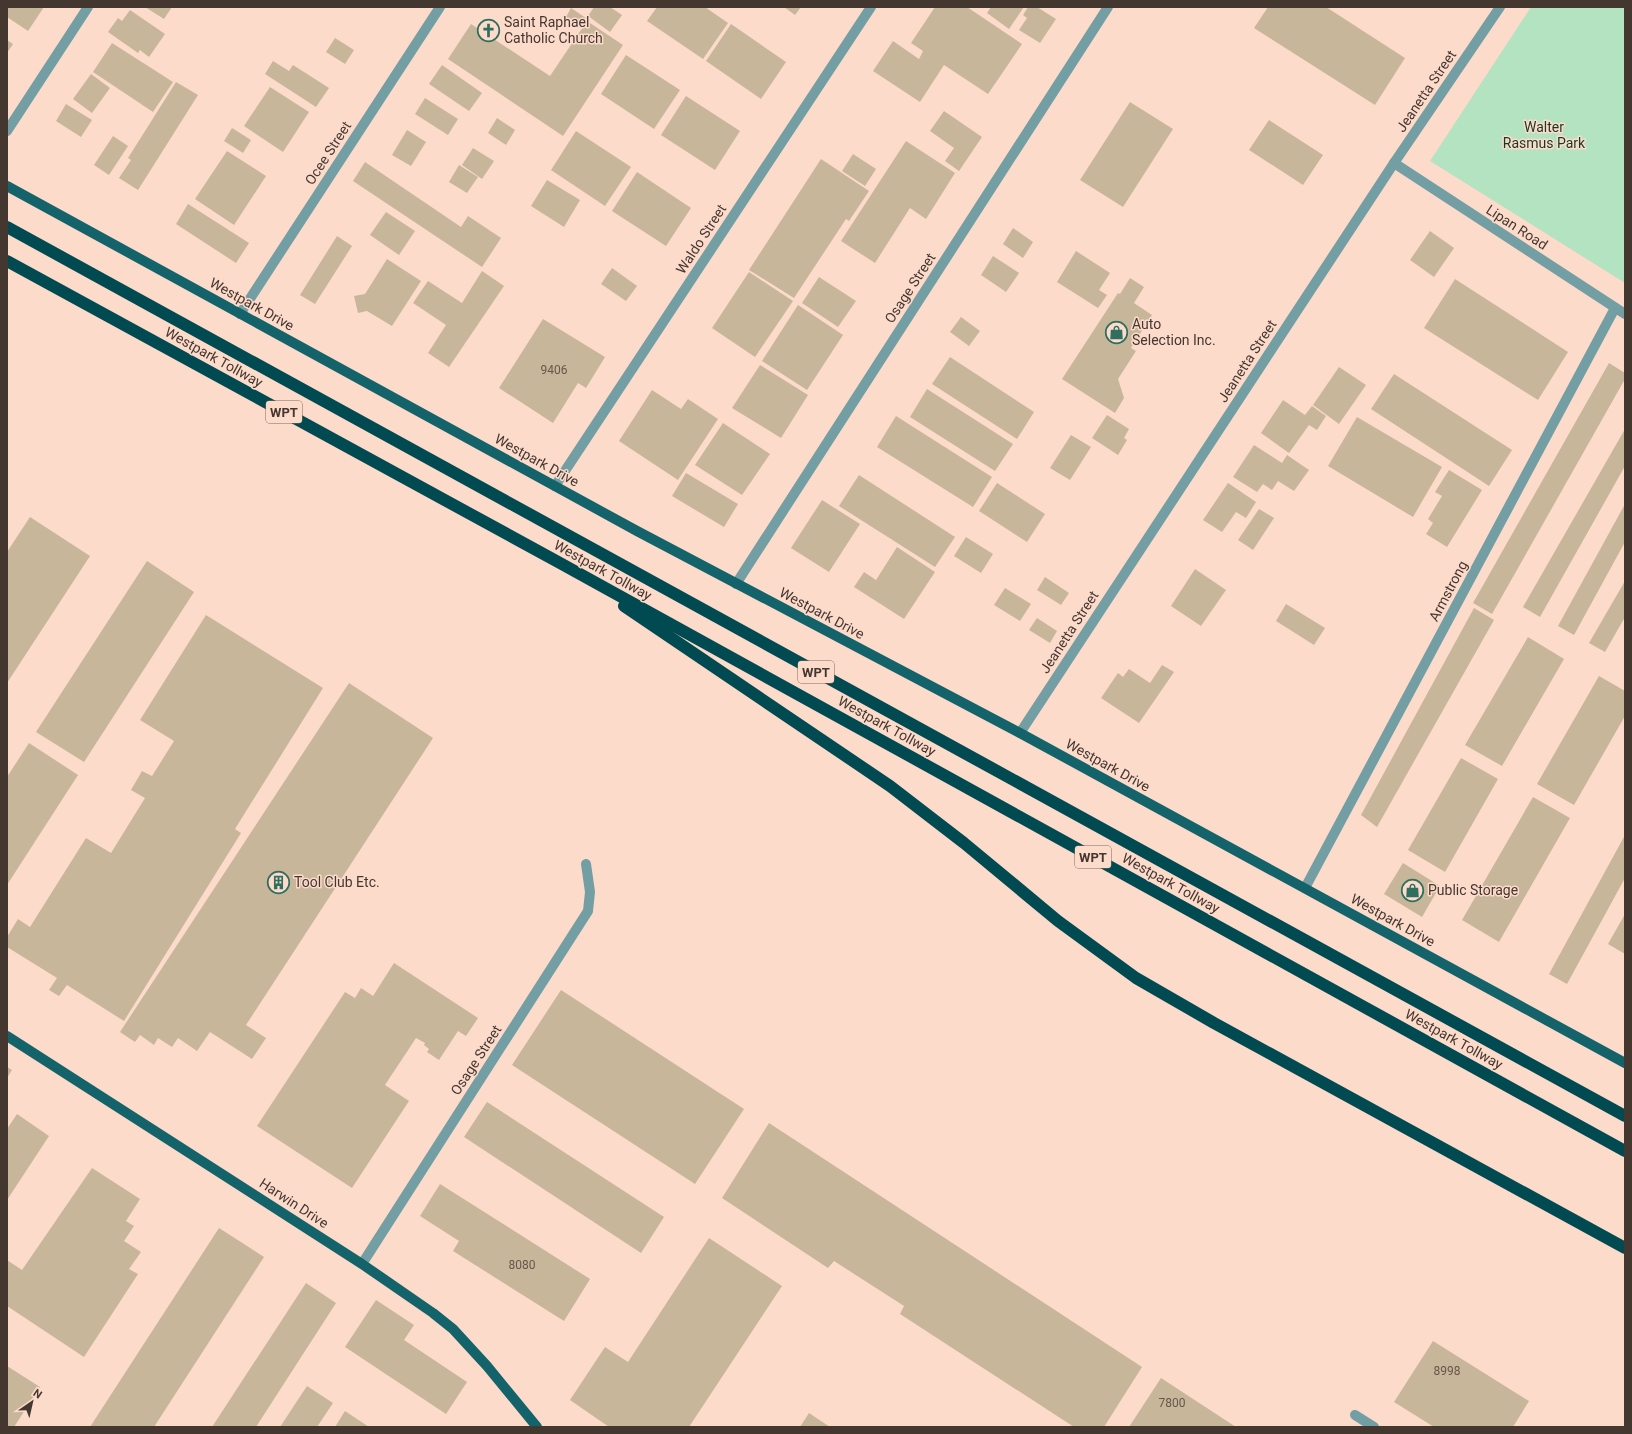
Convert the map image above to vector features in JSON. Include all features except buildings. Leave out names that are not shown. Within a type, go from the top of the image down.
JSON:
[{"type":"highway","name":"Westpark Tollway","points":[[7,227],[1625,1116]]},
{"type":"highway","name":"Westpark Tollway","points":[[7,261],[560,563],[1625,1151]]},
{"type":"highway","points":[[560,563],[890,786],[964,843],[1058,921],[1136,978],[1214,1023],[1625,1248]]},
{"type":"main road","name":"Westpark Drive","points":[[7,186],[555,486],[736,584],[1020,733],[1625,1063]]},
{"type":"main road","name":"Harwin Drive","points":[[7,1036],[362,1264],[434,1313],[453,1329],[487,1366],[537,1427]]},
{"type":"street","points":[[7,130],[88,7]]},
{"type":"street","name":"Ocee Street","points":[[240,314],[440,7]]},
{"type":"street","name":"Waldo Street","points":[[555,486],[870,7]]},
{"type":"street","name":"Osage Street","points":[[736,584],[1108,7]]},
{"type":"street","name":"Jeanetta Street","points":[[1020,733],[1394,163],[1500,7]]},
{"type":"street","name":"Lipan Road","points":[[1394,163],[1625,314]]},
{"type":"street","name":"Armstrong","points":[[1305,888],[1615,308]]},
{"type":"street","name":"Osage Street","points":[[362,1264],[588,911],[590,892],[586,864]]},
{"type":"street","points":[[1356,1415],[1374,1427]]},
{"type":"green space","name":"Walter Rasmus Park","points":[[1531,7],[1625,7],[1625,283],[1430,161]]},
{"type":"place","name":"Saint Raphael Catholic Church","points":[[488,30]]},
{"type":"place","name":"Auto Selection Inc.","points":[[1117,332]]},
{"type":"place","name":"Tool Club Etc.","points":[[279,882]]},
{"type":"place","name":"Public Storage","points":[[1412,890]]}]
